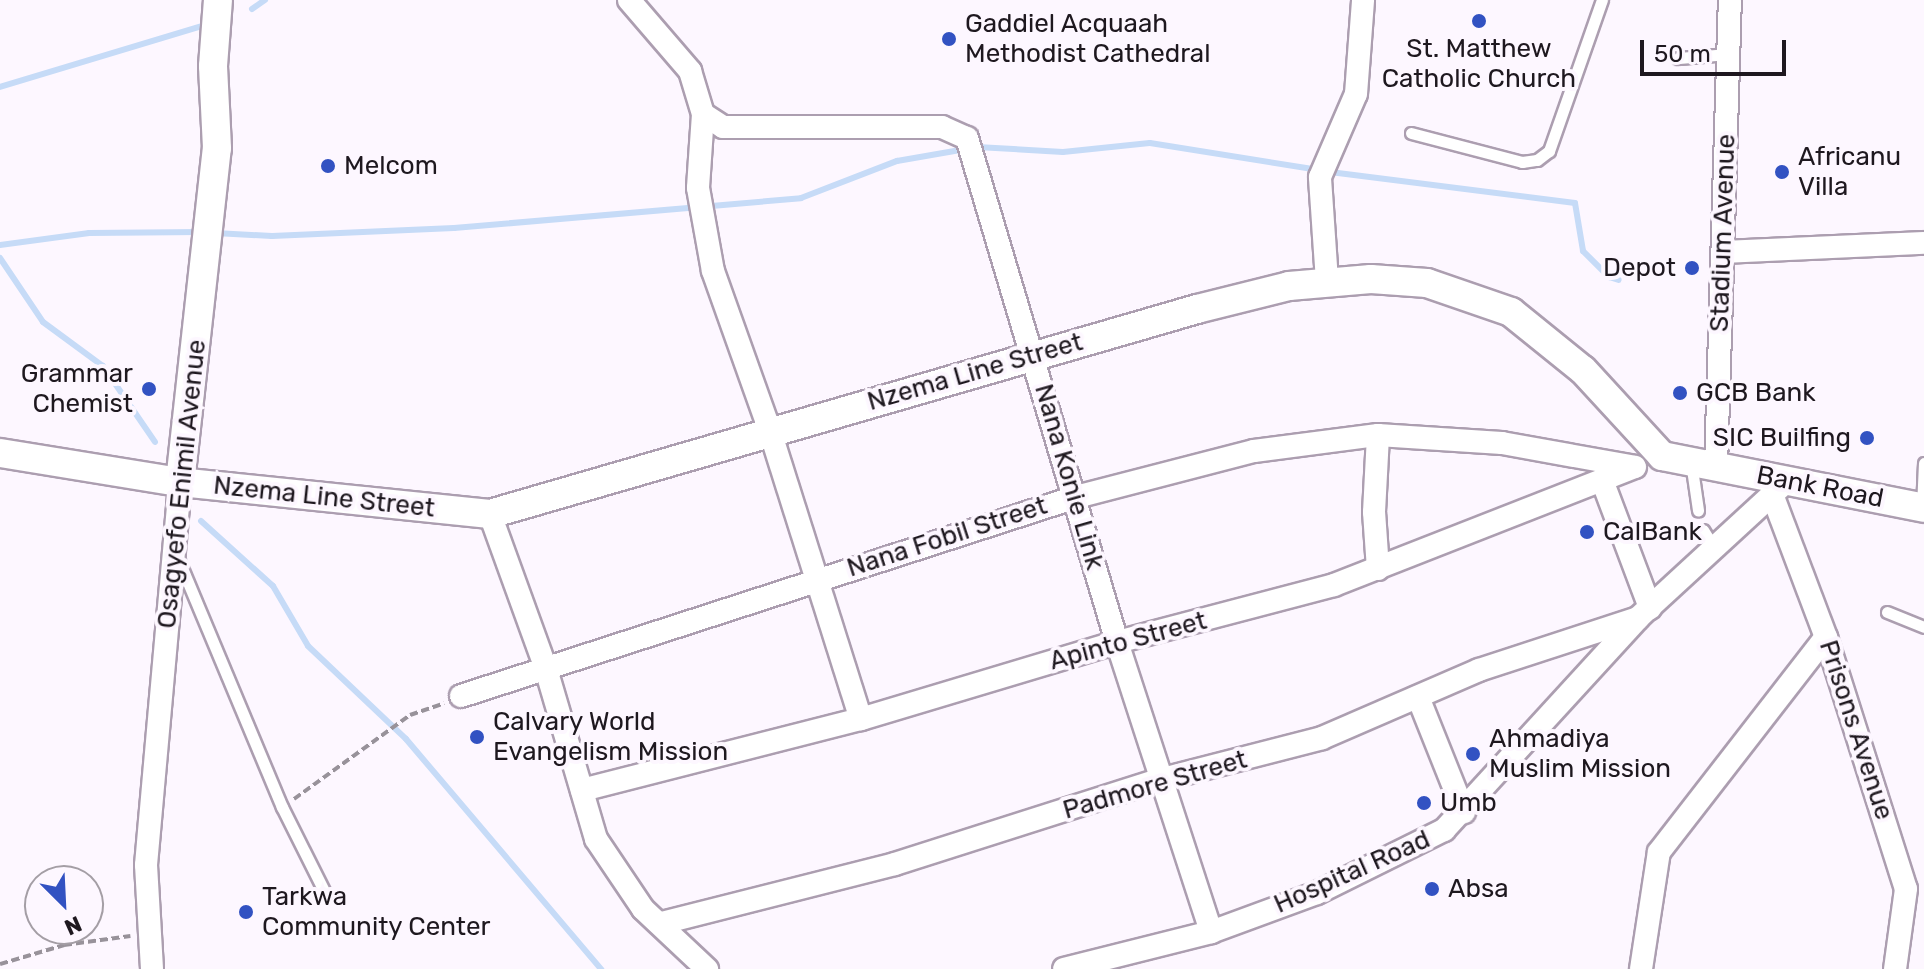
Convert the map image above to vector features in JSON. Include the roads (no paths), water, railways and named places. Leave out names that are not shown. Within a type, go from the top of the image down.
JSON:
[{"type":"street","name":"Osagyefo Enimil Avenue","points":[[152,969],[146,865],[172,545],[217,148],[213,66],[218,0]]},
{"type":"street","points":[[629,0],[690,71],[703,114],[698,188],[703,235],[770,431],[814,580],[861,719]]},
{"type":"street","points":[[1327,281],[1320,177],[1356,94],[1363,0]]},
{"type":"street","name":"Stadium Avenue","points":[[1703,464],[1723,252],[1730,0]]},
{"type":"street","name":"Nana Konie Link","points":[[703,114],[723,127],[747,130],[799,125],[957,130],[972,147],[1159,780],[1211,932]]},
{"type":"street","points":[[1723,252],[1924,243]]},
{"type":"street","name":"Nzema Line Street","points":[[0,453],[180,482],[490,514],[1197,309],[1327,281],[1427,283],[1511,312],[1583,370],[1662,456]]},
{"type":"street","points":[[1378,435],[1374,512],[1378,569]]},
{"type":"street","name":"Nana Fobil Street","points":[[461,696],[1076,497],[1254,451],[1378,435],[1502,443],[1635,467]]},
{"type":"street","points":[[1662,456],[1703,464]]},
{"type":"street","name":"Apinto Street","points":[[582,790],[861,719],[1117,642],[1378,569],[1662,456]]},
{"type":"street","name":"Bank Road","points":[[1703,464],[1781,489],[1923,508]]},
{"type":"street","points":[[1602,480],[1644,613]]},
{"type":"street","name":"Hospital Road","points":[[1064,969],[1122,962],[1211,932],[1317,893],[1420,845],[1464,812],[1644,613],[1781,489]]},
{"type":"street","name":"Prisons Avenue","points":[[1781,489],[1906,889],[1895,969]]},
{"type":"street","points":[[490,514],[546,669],[596,839],[643,909],[662,923],[707,969]]},
{"type":"street","name":"Padmore Street","points":[[662,923],[895,864],[1159,780],[1322,738],[1479,670],[1644,613]]},
{"type":"street","points":[[1641,969],[1659,852],[1826,637]]},
{"type":"street","points":[[1418,697],[1464,812]]},
{"type":"lane","points":[[1411,133],[1522,162],[1537,160],[1549,151],[1602,0]]},
{"type":"lane","points":[[1678,58],[1729,54]]},
{"type":"lane","points":[[1923,508],[1924,463]]},
{"type":"lane","points":[[1698,510],[1703,464]]},
{"type":"lane","points":[[1703,530],[1715,549]]},
{"type":"lane","points":[[172,545],[282,807],[325,893]]},
{"type":"lane","points":[[1887,612],[1924,627]]},
{"type":"waterway","points":[[252,9],[265,0]]},
{"type":"waterway","points":[[0,87],[205,25]]},
{"type":"waterway","points":[[977,147],[1063,152],[1150,143],[1319,170]]},
{"type":"waterway","points":[[215,233],[272,236],[454,228],[801,198],[897,161],[966,149]]},
{"type":"waterway","points":[[1330,172],[1575,203],[1583,251],[1609,277],[1619,280]]},
{"type":"waterway","points":[[0,245],[89,233],[200,232]]},
{"type":"waterway","points":[[0,258],[43,322],[103,366],[155,442]]},
{"type":"waterway","points":[[201,521],[273,586],[308,646],[406,739],[601,969]]},
{"type":"place","name":"St. Matthew Catholic Church","points":[[1479,21]]},
{"type":"place","name":"Gaddiel Acquaah Methodist Cathedral","points":[[949,39]]},
{"type":"place","name":"Melcom","points":[[328,166]]},
{"type":"place","name":"Africanu Villa","points":[[1782,172]]},
{"type":"place","name":"Depot","points":[[1692,268]]},
{"type":"place","name":"Grammar Chemist","points":[[149,389]]},
{"type":"place","name":"GCB Bank","points":[[1680,393]]},
{"type":"place","name":"SIC Builfing","points":[[1867,438]]},
{"type":"place","name":"CalBank","points":[[1587,532]]},
{"type":"place","name":"Calvary World Evangelism Mission","points":[[477,737]]},
{"type":"place","name":"Ahmadiya Muslim Mission","points":[[1473,754]]},
{"type":"place","name":"Umb","points":[[1424,803]]},
{"type":"place","name":"Absa","points":[[1432,889]]},
{"type":"place","name":"Tarkwa Community Center","points":[[246,912]]}]
